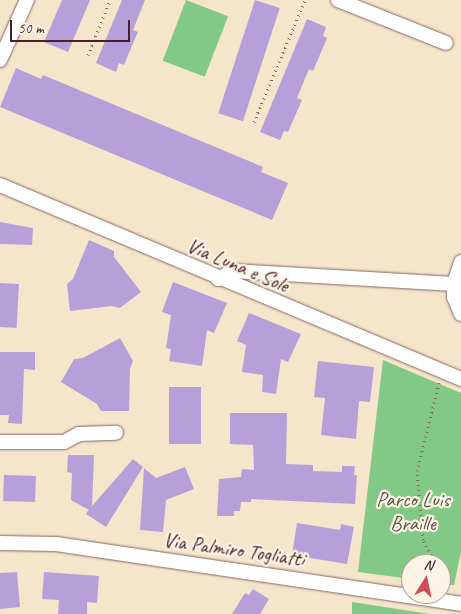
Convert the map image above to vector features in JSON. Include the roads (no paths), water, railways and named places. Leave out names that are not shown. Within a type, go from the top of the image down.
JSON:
[{"type":"street","points":[[0,60],[27,0]]},
{"type":"street","points":[[338,0],[446,43]]},
{"type":"street","name":"Via Luna e Sole","points":[[0,185],[218,279],[461,379]]},
{"type":"street","points":[[461,262],[454,284],[454,297],[461,314]]},
{"type":"street","points":[[218,279],[233,271],[454,284]]},
{"type":"street","points":[[0,442],[64,442],[79,434],[116,433]]},
{"type":"street","name":"Via Palmiro Togliatti","points":[[0,543],[56,544],[461,604]]},
{"type":"park label","name":"Parco Luis Braille","points":[[413,511]]}]
